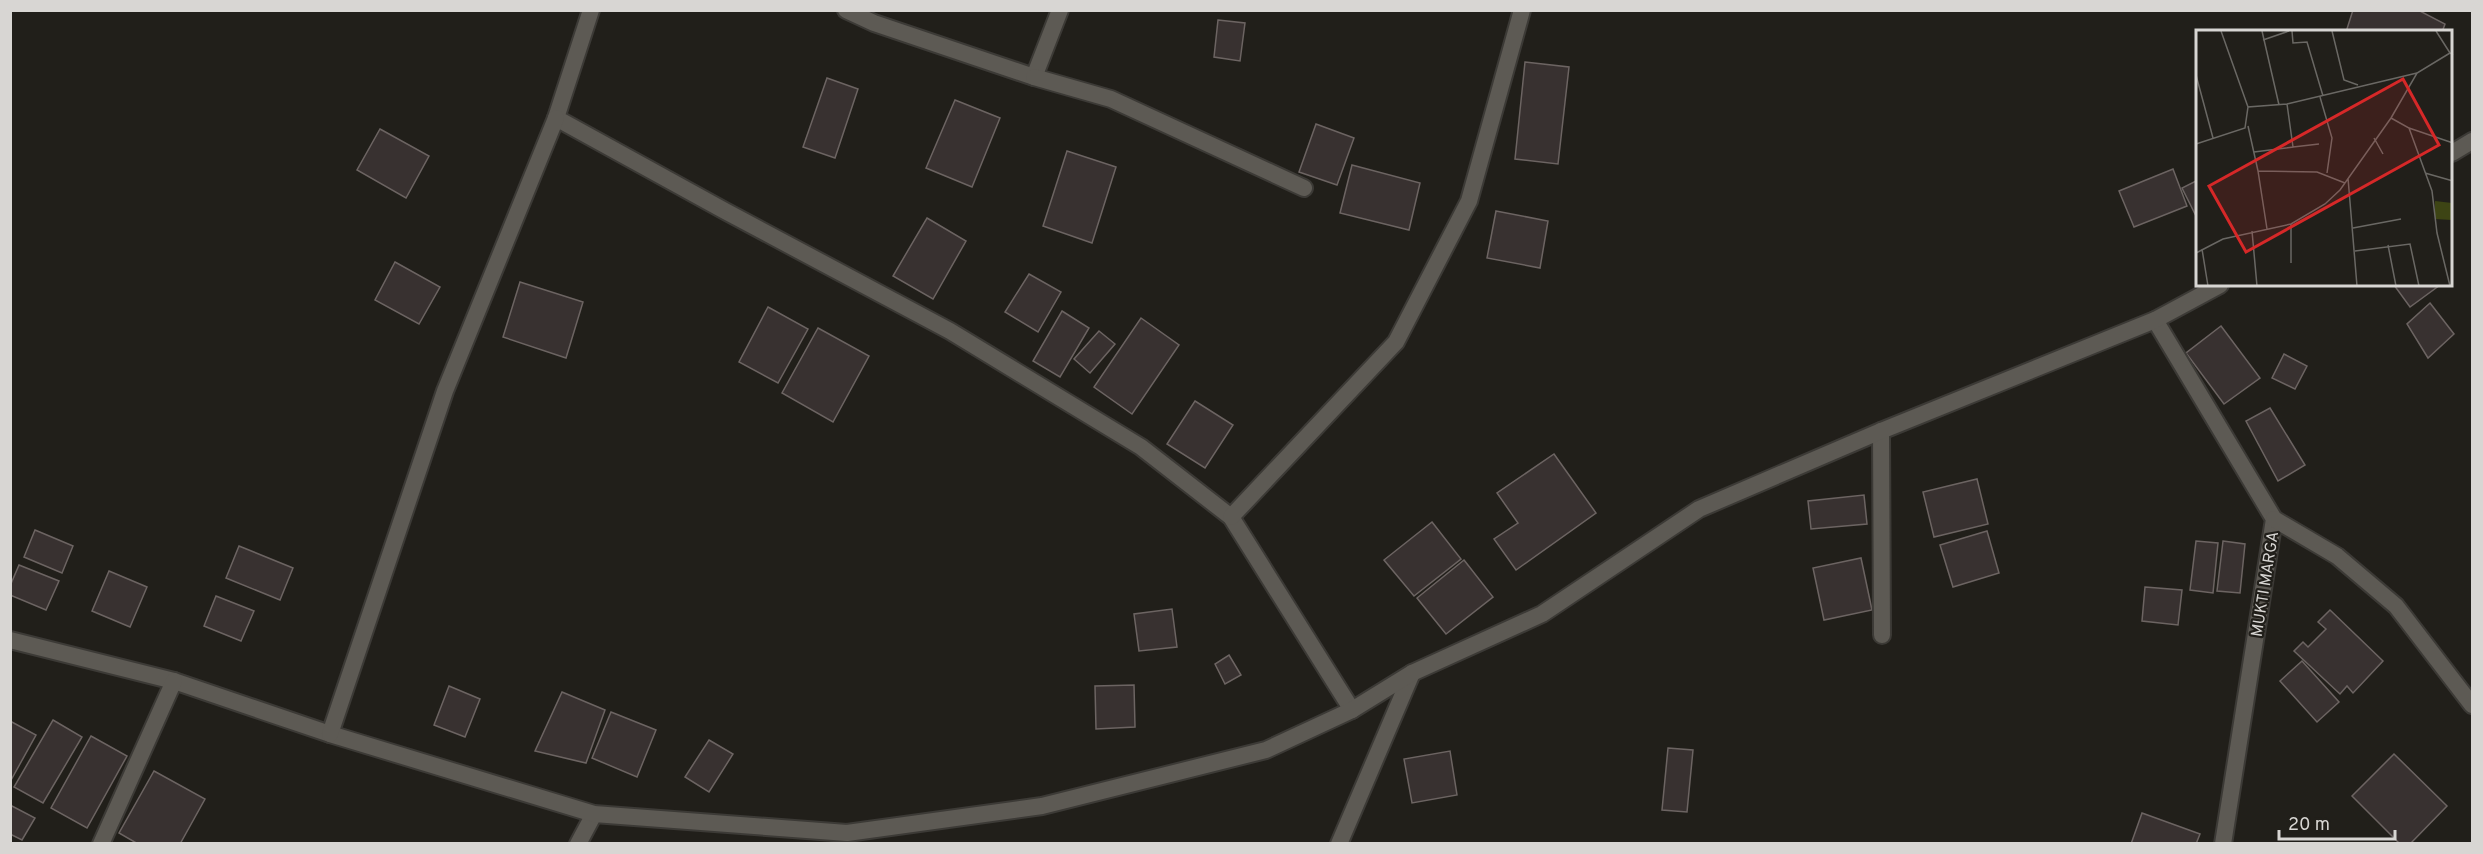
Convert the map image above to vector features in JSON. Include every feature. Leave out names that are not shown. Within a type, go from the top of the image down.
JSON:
[{"type":"street","points":[[330,734],[445,392],[529,189],[556,118],[591,10]]},
{"type":"street","points":[[846,10],[874,23],[1034,77],[1111,99],[1304,188]]},
{"type":"street","points":[[1034,77],[1060,10]]},
{"type":"street","points":[[1231,517],[1396,342],[1469,201],[1522,10]]},
{"type":"street","points":[[556,118],[724,211],[950,331],[1141,447],[1231,517],[1352,710]]},
{"type":"street","points":[[2453,152],[2472,141]]},
{"type":"street","points":[[10,640],[174,681],[330,734],[594,814],[847,832],[1042,806],[1266,750],[1352,710],[1412,673],[1542,614],[1700,509],[1881,431],[2156,320],[2218,286]]},
{"type":"street","name":"MUKTI MARGA","points":[[2156,320],[2274,519],[2223,843]]},
{"type":"street","points":[[1881,431],[1882,635]]},
{"type":"street","points":[[2274,519],[2337,556],[2396,606],[2472,705]]},
{"type":"street","points":[[1339,843],[1412,673]]},
{"type":"street","points":[[101,843],[174,681]]},
{"type":"street","points":[[578,843],[594,814]]},
{"type":"building","points":[[2353,10],[2418,10],[2445,24],[2443,30],[2347,30]]},
{"type":"building","points":[[1218,20],[1245,23],[1240,61],[1214,57]]},
{"type":"building","points":[[1525,62],[1569,67],[1558,164],[1515,159]]},
{"type":"building","points":[[827,78],[858,89],[835,158],[803,147]]},
{"type":"building","points":[[955,100],[1000,118],[972,187],[926,168]]},
{"type":"building","points":[[1316,124],[1354,138],[1337,185],[1299,172]]},
{"type":"building","points":[[380,129],[429,156],[406,198],[357,170]]},
{"type":"building","points":[[1067,151],[1116,167],[1092,243],[1043,226]]},
{"type":"building","points":[[1352,165],[1420,183],[1409,230],[1340,213]]},
{"type":"building","points":[[2173,169],[2187,206],[2134,227],[2119,191]]},
{"type":"building","points":[[2196,181],[2196,216],[2182,188]]},
{"type":"building","points":[[1496,211],[1548,221],[1540,268],[1487,258]]},
{"type":"building","points":[[927,218],[966,241],[933,299],[893,276]]},
{"type":"building","points":[[395,262],[440,287],[419,324],[375,300]]},
{"type":"building","points":[[1029,274],[1061,292],[1038,332],[1005,312]]},
{"type":"building","points":[[520,282],[583,302],[566,358],[503,337]]},
{"type":"building","points":[[2395,286],[2439,286],[2410,307]]},
{"type":"building","points":[[2430,303],[2454,334],[2428,358],[2407,324]]},
{"type":"building","points":[[768,307],[808,329],[778,383],[739,362]]},
{"type":"building","points":[[1062,311],[1089,328],[1060,377],[1033,361]]},
{"type":"building","points":[[1141,318],[1179,345],[1132,414],[1094,387]]},
{"type":"building","points":[[2221,326],[2260,378],[2224,404],[2186,353]]},
{"type":"building","points":[[818,328],[869,356],[833,422],[782,393]]},
{"type":"building","points":[[1099,331],[1115,344],[1090,373],[1074,359]]},
{"type":"building","points":[[2284,354],[2307,366],[2295,389],[2272,378]]},
{"type":"building","points":[[1195,401],[1233,425],[1205,468],[1167,444]]},
{"type":"building","points":[[2270,408],[2305,465],[2278,481],[2246,421]]},
{"type":"building","points":[[1554,454],[1596,513],[1516,570],[1494,539],[1518,523],[1497,493]]},
{"type":"building","points":[[1977,479],[1988,524],[1934,537],[1923,492]]},
{"type":"building","points":[[1864,495],[1867,524],[1811,529],[1808,501]]},
{"type":"building","points":[[1432,522],[1461,559],[1414,596],[1384,560]]},
{"type":"building","points":[[35,530],[73,546],[62,573],[24,557]]},
{"type":"building","points":[[1987,531],[1999,573],[1953,587],[1940,545]]},
{"type":"building","points":[[2196,541],[2218,543],[2213,593],[2190,590]]},
{"type":"building","points":[[2223,541],[2245,544],[2240,593],[2217,591]]},
{"type":"building","points":[[239,546],[293,568],[280,600],[226,578]]},
{"type":"building","points":[[1861,558],[1872,610],[1824,620],[1813,568]]},
{"type":"building","points":[[1464,560],[1493,597],[1446,634],[1417,598]]},
{"type":"building","points":[[19,565],[59,581],[46,610],[10,595],[10,586]]},
{"type":"building","points":[[109,571],[147,587],[130,627],[92,611]]},
{"type":"building","points":[[2145,587],[2182,590],[2178,625],[2142,621]]},
{"type":"building","points":[[216,596],[254,611],[241,641],[204,626]]},
{"type":"building","points":[[1172,609],[1177,647],[1139,651],[1134,614]]},
{"type":"building","points":[[2330,610],[2383,661],[2353,693],[2347,686],[2340,694],[2294,651],[2303,642],[2308,647],[2326,629],[2318,622]]},
{"type":"building","points":[[1229,655],[1241,675],[1225,684],[1215,664]]},
{"type":"building","points":[[2302,661],[2339,702],[2317,722],[2280,681]]},
{"type":"building","points":[[1134,685],[1135,727],[1096,729],[1095,686]]},
{"type":"building","points":[[449,686],[480,699],[465,737],[434,725]]},
{"type":"building","points":[[562,692],[605,710],[586,763],[535,751]]},
{"type":"building","points":[[611,712],[656,730],[637,777],[592,758]]},
{"type":"building","points":[[53,720],[82,737],[43,803],[14,787]]},
{"type":"building","points":[[10,721],[36,735],[10,782]]},
{"type":"building","points":[[91,736],[127,756],[87,828],[51,808]]},
{"type":"building","points":[[709,740],[733,754],[709,792],[685,777]]},
{"type":"building","points":[[1668,748],[1693,750],[1687,812],[1662,810]]},
{"type":"building","points":[[1450,751],[1457,795],[1412,803],[1404,759]]},
{"type":"building","points":[[2394,754],[2447,806],[2410,844],[2400,844],[2352,796]]},
{"type":"building","points":[[154,771],[205,799],[180,844],[138,844],[119,833]]},
{"type":"building","points":[[10,805],[35,818],[22,840],[10,834]]},
{"type":"building","points":[[2142,813],[2200,834],[2196,844],[2131,844]]}]
